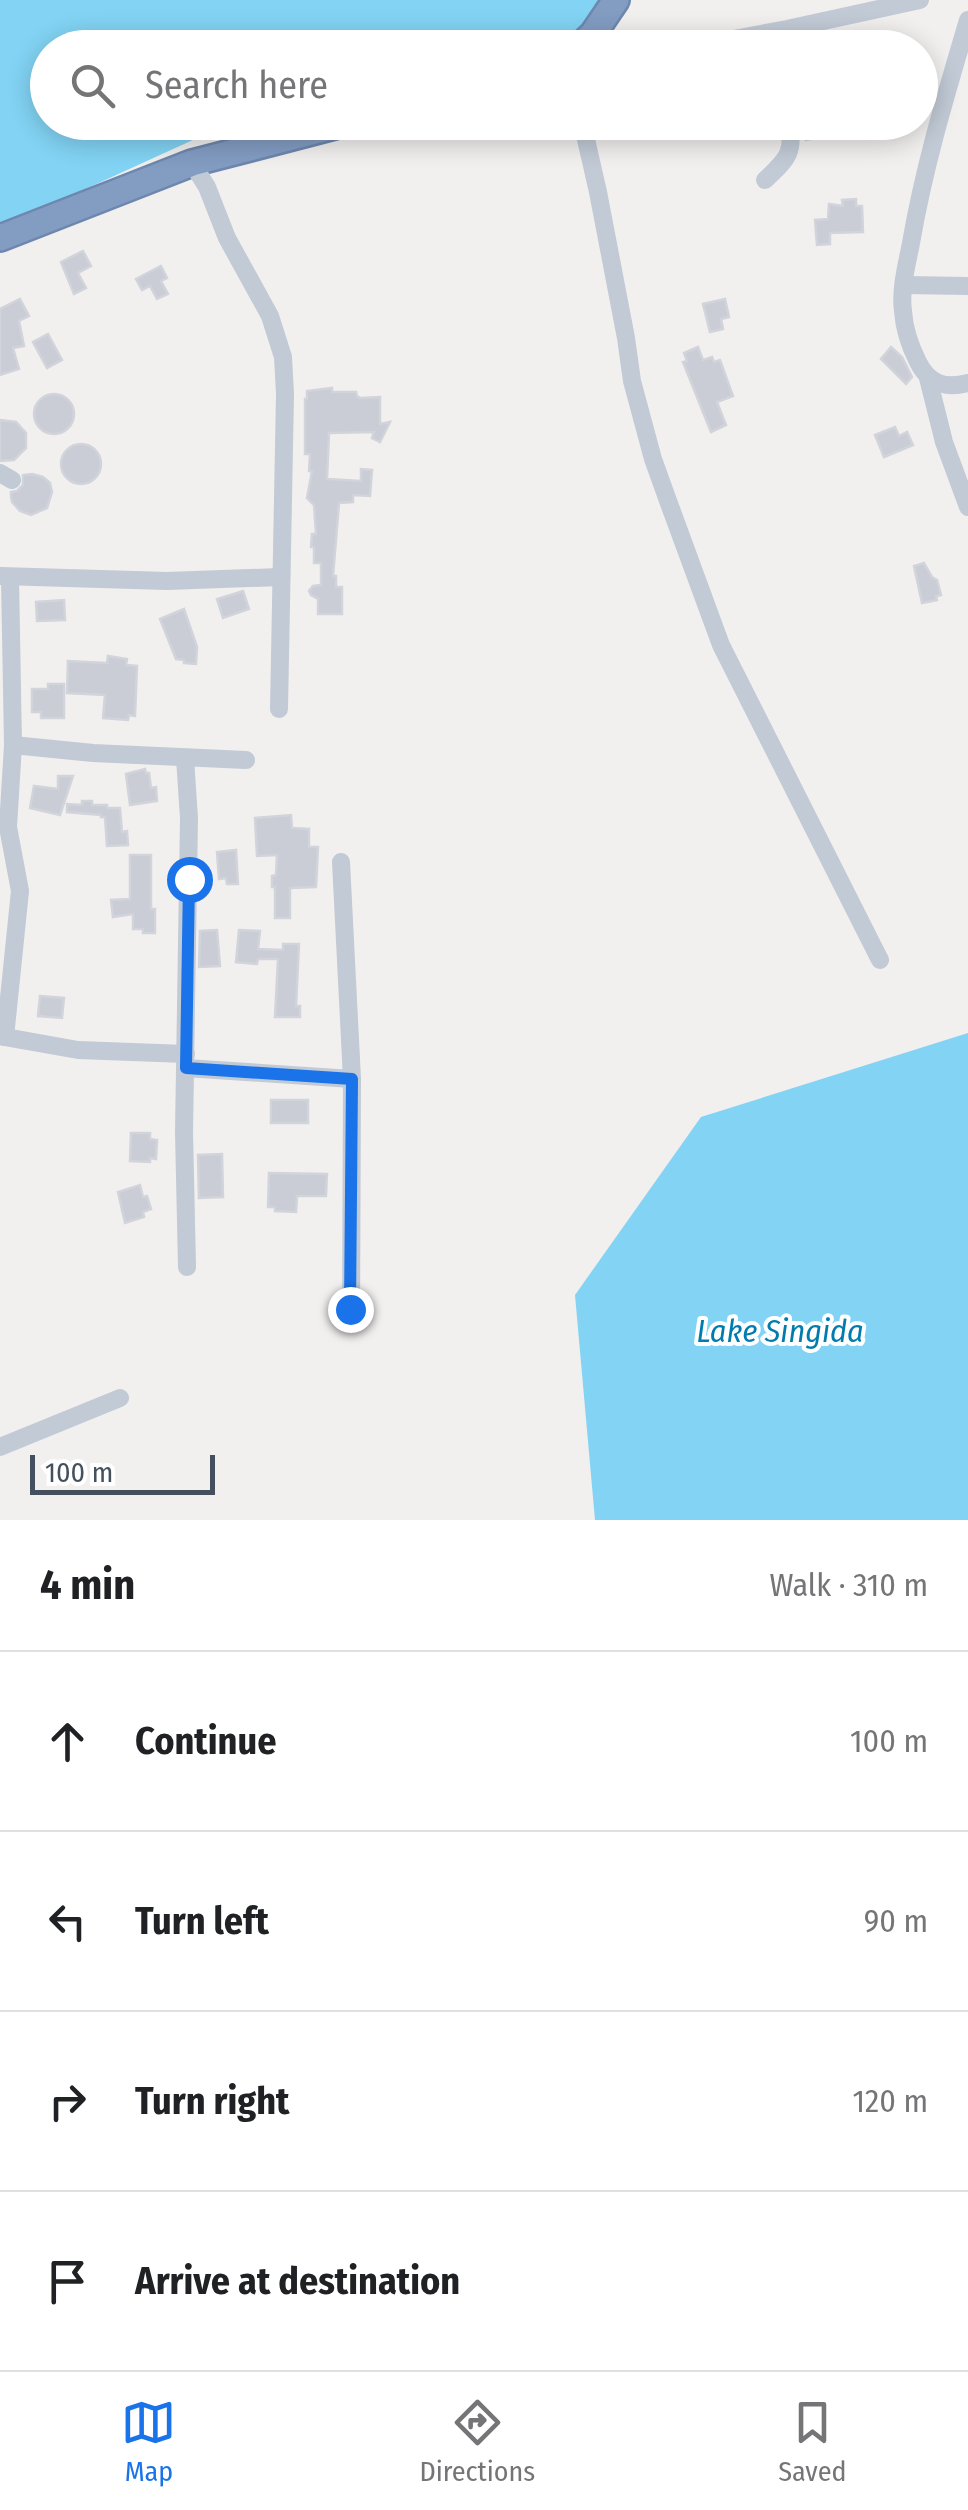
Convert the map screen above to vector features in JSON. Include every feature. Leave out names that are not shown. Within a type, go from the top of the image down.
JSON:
[{"type":"highway","points":[[596,30],[616,0]]},
{"type":"highway","points":[[0,238],[192,163],[281,140]]},
{"type":"street","points":[[814,30],[920,0]]},
{"type":"street","points":[[938,126],[968,20]]},
{"type":"street","points":[[586,140],[632,381],[666,498],[721,645],[880,960]]},
{"type":"street","points":[[765,180],[788,159],[791,140]]},
{"type":"street","points":[[934,140],[921,186],[902,308],[912,349],[928,378],[944,442],[968,507]]},
{"type":"street","points":[[192,163],[270,316],[283,357],[279,709]]},
{"type":"street","points":[[904,285],[968,286]]},
{"type":"street","points":[[928,378],[938,384],[968,384]]},
{"type":"street","points":[[280,577],[168,581],[5,577],[14,746],[8,827],[20,891],[3,1037],[78,1050],[352,1079]]},
{"type":"street","points":[[14,746],[246,760]]},
{"type":"street","points":[[184,758],[189,818],[184,1132],[187,1267]]},
{"type":"street","points":[[341,862],[352,1079],[351,1324]]},
{"type":"street","points":[[0,1448],[120,1398]]},
{"type":"water","points":[[0,0],[603,0],[603,13],[580,30],[30,30],[30,140],[193,140],[0,228]]},
{"type":"water","name":"Lake Singida","points":[[968,1033],[968,1520],[595,1520],[575,1295],[701,1117]]},
{"type":"building","points":[[856,199],[856,206],[862,206],[863,232],[830,233],[830,244],[817,245],[815,220],[828,219],[829,204],[843,206],[842,200]]},
{"type":"building","points":[[83,251],[91,266],[78,273],[86,288],[74,294],[61,262]]},
{"type":"building","points":[[161,266],[167,278],[161,281],[168,294],[157,299],[150,286],[142,290],[136,279]]},
{"type":"building","points":[[20,299],[29,316],[19,321],[24,346],[13,348],[19,369],[0,375],[0,309]]},
{"type":"building","points":[[725,299],[729,317],[721,319],[723,329],[710,332],[703,304]]},
{"type":"building","points":[[48,334],[62,360],[47,368],[33,342]]},
{"type":"building","points":[[698,347],[703,360],[720,360],[733,396],[717,402],[726,425],[711,432],[683,362],[687,361],[684,353]]},
{"type":"building","points":[[891,347],[902,357],[912,377],[906,384],[881,359]]},
{"type":"building","points":[[332,388],[332,392],[356,392],[360,398],[380,397],[380,424],[390,422],[380,442],[372,438],[374,432],[329,433],[327,479],[361,481],[361,469],[372,470],[370,496],[353,495],[353,502],[339,503],[333,576],[336,587],[342,587],[342,614],[318,614],[318,599],[309,591],[321,585],[321,563],[314,563],[311,547],[312,534],[316,534],[314,505],[307,498],[312,471],[310,454],[305,454],[305,399],[307,391]]},
{"type":"building","points":[[54,394],[68,400],[74,414],[68,428],[54,434],[40,428],[34,414],[40,400]]},
{"type":"building","points":[[0,420],[16,422],[26,433],[26,448],[14,460],[0,461]]},
{"type":"building","points":[[895,427],[899,436],[907,432],[913,445],[884,457],[875,435]]},
{"type":"building","points":[[81,444],[95,450],[101,464],[95,478],[81,484],[67,478],[61,464],[67,450]]},
{"type":"building","points":[[32,474],[50,483],[52,492],[47,508],[31,515],[12,502],[11,492],[23,485],[23,475]]},
{"type":"building","points":[[924,563],[937,580],[941,595],[936,596],[937,600],[922,603],[914,566]]},
{"type":"building","points":[[243,591],[249,609],[223,618],[217,599]]},
{"type":"building","points":[[64,600],[65,620],[37,621],[36,602]]},
{"type":"building","points":[[184,609],[197,647],[196,664],[176,659],[160,619]]},
{"type":"building","points":[[108,656],[127,659],[126,665],[137,666],[135,716],[129,715],[128,720],[103,718],[105,695],[67,693],[68,661],[107,663]]},
{"type":"building","points":[[48,684],[64,684],[64,718],[41,718],[41,712],[32,712],[32,689],[48,689]]},
{"type":"building","points":[[145,769],[151,788],[156,787],[157,801],[130,805],[126,774]]},
{"type":"building","points":[[58,776],[73,776],[60,815],[30,808],[34,786],[58,789]]},
{"type":"building","points":[[82,801],[120,808],[122,832],[127,831],[128,845],[107,846],[105,817],[67,812],[67,804],[82,805]]},
{"type":"building","points":[[291,815],[292,828],[309,829],[309,847],[318,847],[316,887],[290,888],[290,918],[275,918],[272,876],[276,875],[277,855],[257,856],[255,818]]},
{"type":"building","points":[[236,850],[238,884],[227,884],[226,878],[219,879],[217,852]]},
{"type":"building","points":[[130,855],[151,855],[155,933],[133,929],[133,914],[113,917],[111,900],[130,899]]},
{"type":"building","points":[[217,930],[220,966],[199,967],[200,931]]},
{"type":"building","points":[[239,930],[260,931],[258,949],[283,950],[283,944],[299,944],[296,1006],[300,1006],[300,1017],[275,1017],[278,959],[258,959],[257,964],[236,962]]},
{"type":"building","points":[[40,996],[64,998],[62,1018],[38,1016]]},
{"type":"building","points":[[271,1100],[308,1100],[308,1123],[271,1123]]},
{"type":"building","points":[[131,1133],[150,1133],[150,1139],[157,1140],[156,1159],[130,1161]]},
{"type":"building","points":[[222,1154],[223,1197],[199,1198],[198,1155]]},
{"type":"building","points":[[269,1173],[327,1174],[326,1196],[297,1196],[296,1212],[275,1211],[275,1207],[268,1207]]},
{"type":"building","points":[[140,1185],[151,1209],[143,1212],[144,1217],[125,1223],[118,1192]]},
{"type":"route","points":[[189,879],[186,1068],[352,1079],[350,1309]]}]
